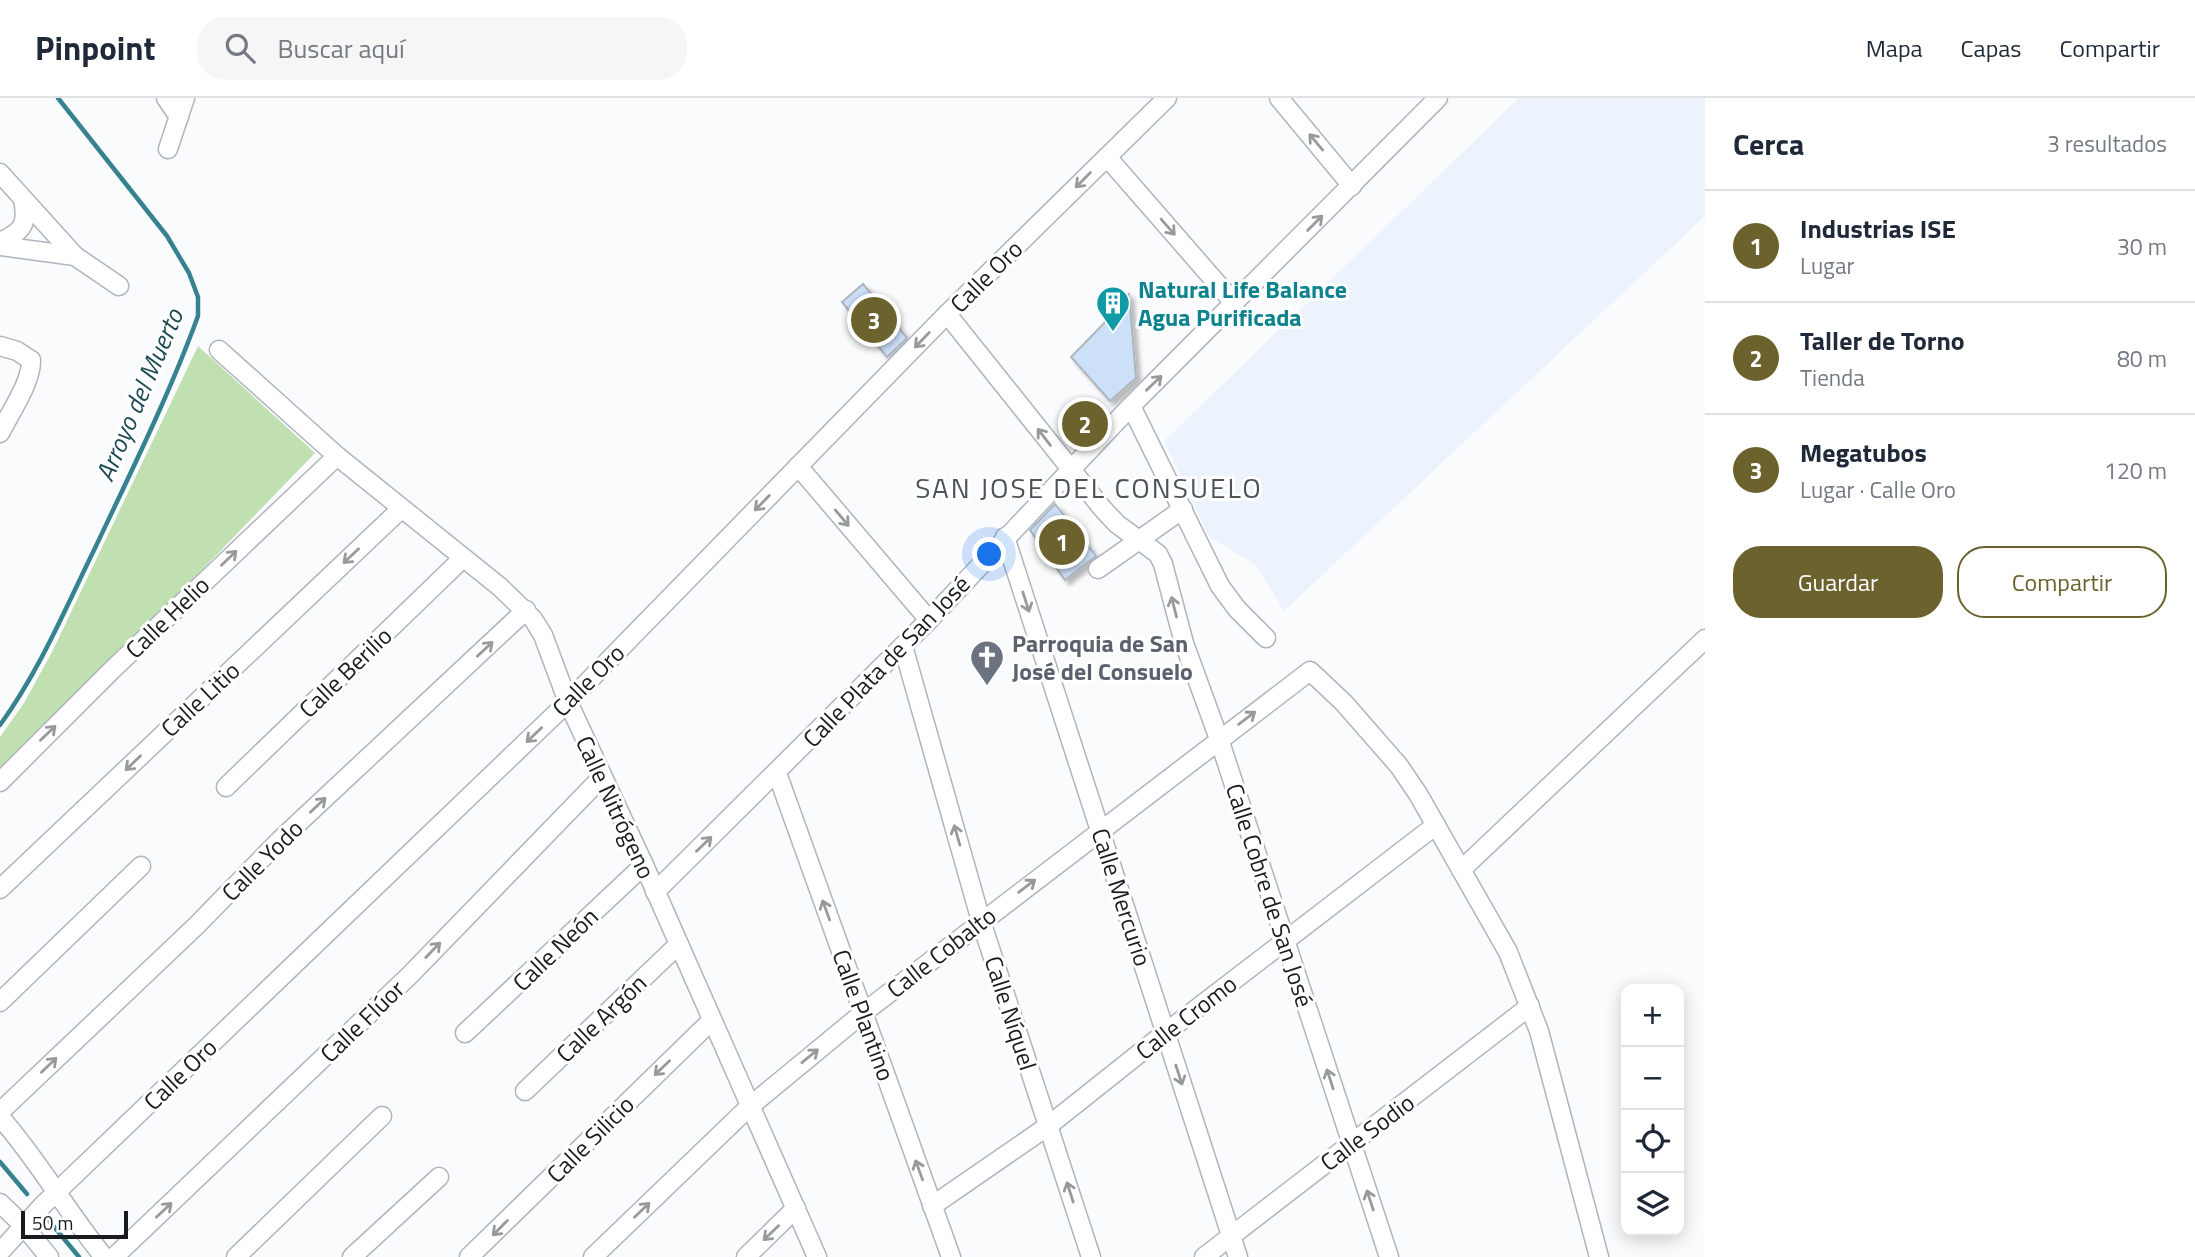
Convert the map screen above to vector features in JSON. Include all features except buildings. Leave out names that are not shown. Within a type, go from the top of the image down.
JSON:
[{"type":"street","points":[[166,98],[179,117]]},
{"type":"street","points":[[168,149],[185,98]]},
{"type":"street","name":"Calle Oro","points":[[0,1252],[58,1191],[568,702],[947,314],[1167,98]]},
{"type":"street","points":[[1279,98],[1352,186]]},
{"type":"street","name":"Calle Plata de San José","points":[[655,892],[929,620],[1131,405],[1235,304],[1438,98]]},
{"type":"street","points":[[1107,157],[1235,304]]},
{"type":"street","points":[[0,173],[75,256],[119,286]]},
{"type":"street","points":[[0,244],[22,228],[25,221],[23,200]]},
{"type":"street","points":[[0,244],[75,256]]},
{"type":"street","name":"Calle Cobre de San José","points":[[947,314],[1102,508],[1158,554],[1163,564],[1184,643],[1219,739],[1389,1257]]},
{"type":"street","points":[[0,346],[26,355],[31,360],[24,385],[0,433]]},
{"type":"street","name":"Calle Nitrógeno","points":[[219,350],[337,456],[526,611],[543,635],[568,702],[817,1257]]},
{"type":"street","points":[[1131,405],[1206,562],[1237,609],[1266,638]]},
{"type":"street","name":"Calle Helio","points":[[0,782],[112,670],[337,456]]},
{"type":"street","points":[[798,466],[929,620]]},
{"type":"street","name":"Calle Litio","points":[[0,889],[401,509]]},
{"type":"street","points":[[1098,569],[1183,509]]},
{"type":"street","name":"Calle Mercurio","points":[[1005,537],[1238,1257]]},
{"type":"street","name":"Calle Berilio","points":[[226,787],[463,558]]},
{"type":"street","name":"Calle Yodo","points":[[0,1114],[197,925],[280,840],[526,611]]},
{"type":"street","points":[[1461,870],[1705,639]]},
{"type":"street","name":"Calle Níquel","points":[[903,646],[981,921],[1091,1257]]},
{"type":"street","name":"Calle Cobalto","points":[[593,1257],[749,1107],[863,1013],[1310,671],[1344,703],[1399,766],[1436,825]]},
{"type":"street","name":"Calle Plantino","points":[[776,774],[951,1257]]},
{"type":"street","name":"Calle Flúor","points":[[114,1257],[410,975],[602,777]]},
{"type":"street","points":[[1436,825],[1508,952],[1530,1006],[1549,1067],[1599,1257]]},
{"type":"street","name":"Calle Cromo","points":[[932,1206],[1048,1126],[1436,825]]},
{"type":"street","name":"Calle Neón","points":[[465,1033],[643,865]]},
{"type":"street","points":[[0,1002],[141,866]]},
{"type":"street","name":"Calle Argón","points":[[525,1091],[678,945]]},
{"type":"street","name":"Calle Sodio","points":[[1203,1257],[1530,1006]]},
{"type":"street","name":"Calle Silicio","points":[[469,1257],[711,1021]]},
{"type":"street","points":[[0,1114],[104,1257]]},
{"type":"street","points":[[236,1257],[382,1116]]},
{"type":"street","points":[[352,1257],[439,1177]]},
{"type":"street","points":[[0,1203],[23,1225],[49,1257]]},
{"type":"street","points":[[746,1257],[796,1208]]},
{"type":"shaded area","points":[[1519,98],[1705,98],[1705,216],[1284,611],[1256,565],[1209,537],[1164,441]]},
{"type":"green space","points":[[198,346],[315,453],[199,573],[0,769],[0,737],[24,703],[52,652]]},
{"type":"waterway","name":"Arroyo del Muerto","points":[[0,725],[28,682],[63,615],[150,432],[198,316],[198,297],[189,273],[167,236],[58,98]]},
{"type":"waterway","name":"Arroyo del Muerto","points":[[0,1162],[27,1194]]},
{"type":"waterway","name":"Arroyo del Muerto","points":[[46,1217],[79,1257]]},
{"type":"place","name":"Megatubos","points":[[874,320]]},
{"type":"place","name":"Natural Life Balance Agua Purificada","points":[[1113,333]]},
{"type":"place","name":"Taller de Torno","points":[[1085,424]]},
{"type":"place","name":"Industrias ISE","points":[[1062,542]]},
{"type":"place","name":"Parroquia de San José del Consuelo","points":[[987,687]]},
{"type":"district","name":"SAN JOSE DEL CONSUELO","points":[[1089,487]]}]
